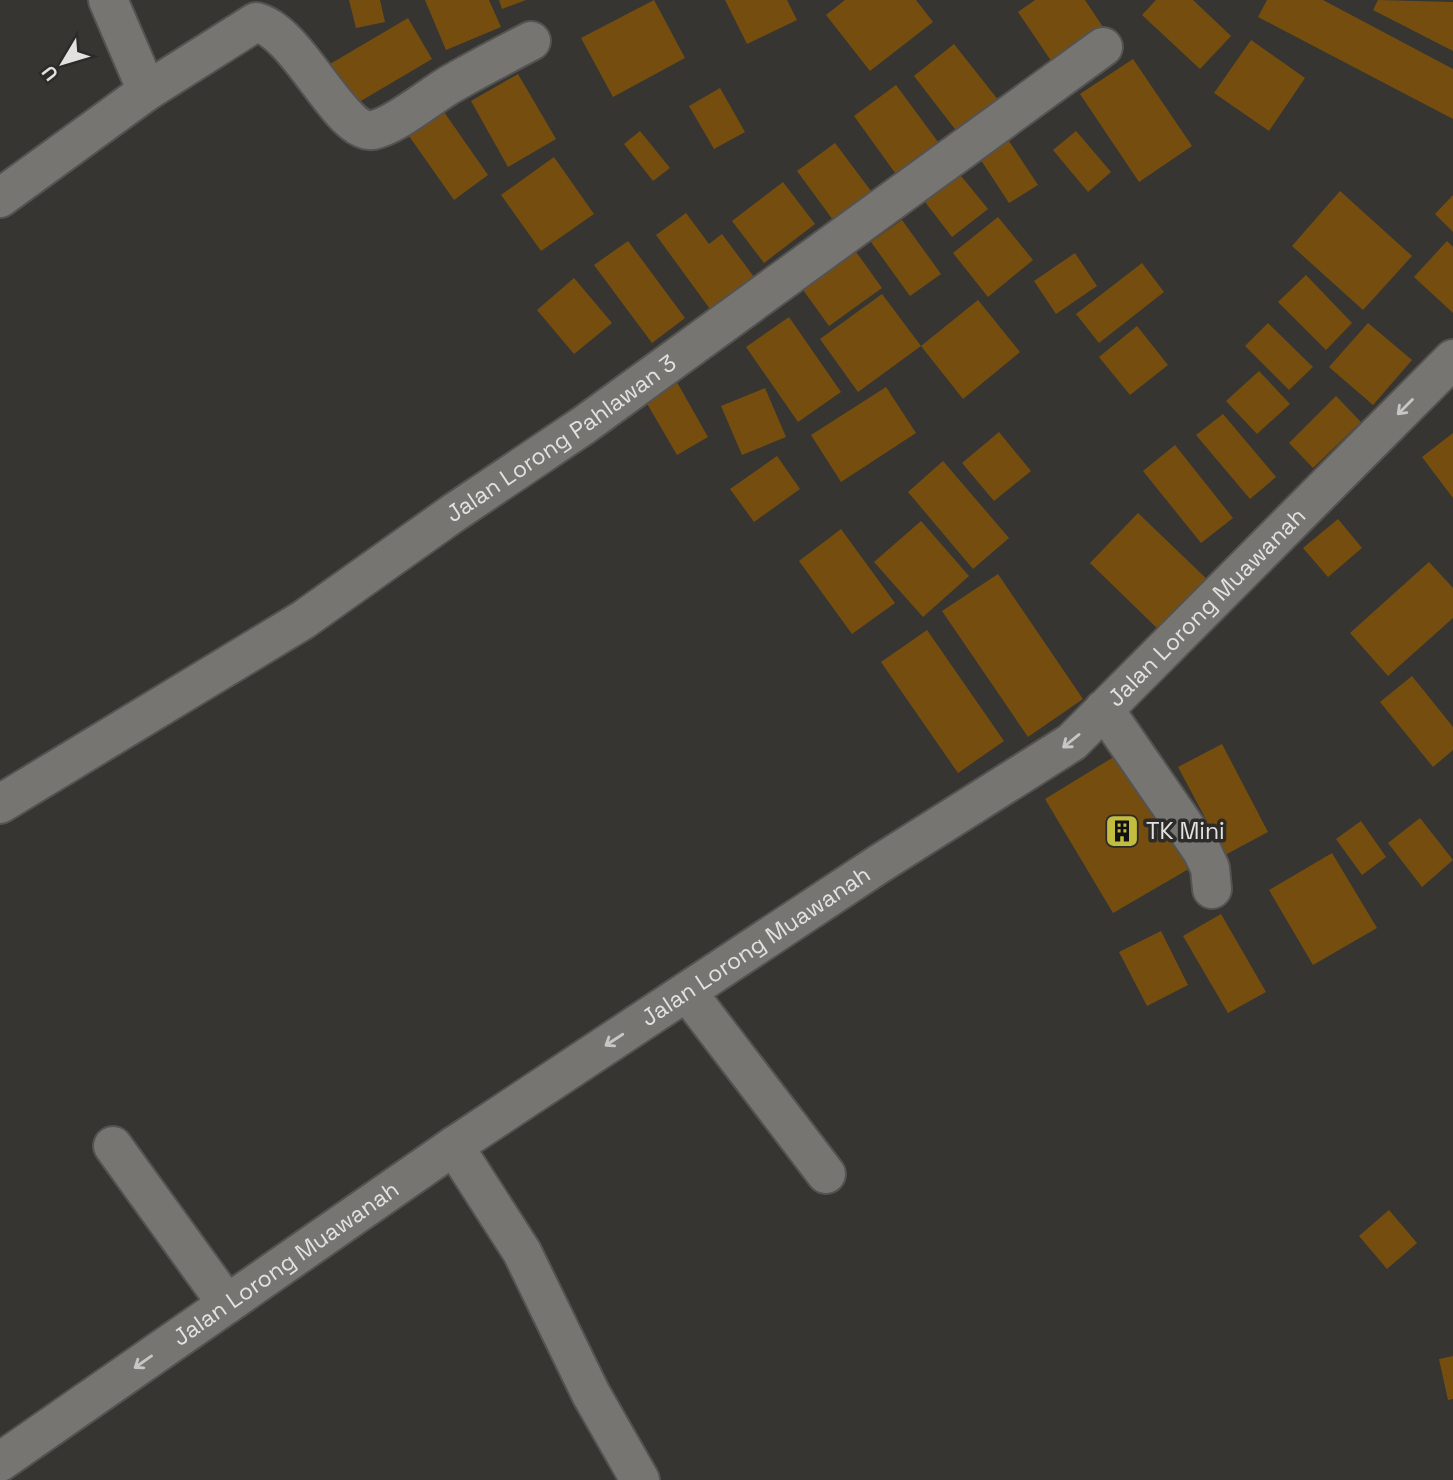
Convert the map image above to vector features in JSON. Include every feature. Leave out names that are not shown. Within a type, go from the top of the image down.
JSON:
[{"type":"street","points":[[108,0],[147,91]]},
{"type":"street","points":[[0,198],[147,91],[239,13],[273,29],[310,66],[355,127],[362,130],[379,128],[452,83],[531,41]]},
{"type":"street","name":"Jalan Lorong Pahlawan 3","points":[[0,804],[303,620],[584,425],[1103,47]]},
{"type":"street","name":"Jalan Lorong Muawanah","points":[[0,1462],[454,1146],[879,864],[1072,742],[1453,359]]},
{"type":"street","points":[[1104,709],[1202,851],[1210,868],[1212,889]]},
{"type":"street","points":[[687,992],[826,1174]]},
{"type":"street","points":[[113,1146],[227,1304]]},
{"type":"street","points":[[454,1146],[522,1252],[591,1394],[640,1480]]},
{"type":"building","points":[[349,0],[380,0],[385,22],[356,28]]},
{"type":"building","points":[[425,0],[489,0],[501,27],[446,50]]},
{"type":"building","points":[[499,0],[526,0],[502,9]]},
{"type":"building","points":[[654,0],[685,58],[613,97],[581,38]]},
{"type":"building","points":[[725,0],[787,0],[797,20],[747,44]]},
{"type":"building","points":[[845,0],[916,0],[933,22],[870,71],[826,15]]},
{"type":"building","points":[[1035,0],[1085,0],[1107,33],[1056,68],[1018,12]]},
{"type":"building","points":[[1156,0],[1193,0],[1231,36],[1200,69],[1142,15]]},
{"type":"building","points":[[1267,0],[1323,0],[1453,69],[1453,119],[1258,17]]},
{"type":"building","points":[[1378,0],[1453,2],[1453,51],[1373,10]]},
{"type":"building","points":[[408,18],[432,59],[354,105],[330,64]]},
{"type":"building","points":[[1251,40],[1305,78],[1269,131],[1214,93]]},
{"type":"building","points":[[954,44],[999,101],[958,133],[914,76]]},
{"type":"building","points":[[1133,59],[1192,146],[1139,182],[1080,94]]},
{"type":"building","points":[[518,74],[556,139],[508,167],[471,101]]},
{"type":"building","points":[[896,85],[941,146],[898,177],[854,116]]},
{"type":"building","points":[[720,88],[745,132],[714,149],[689,106]]},
{"type":"building","points":[[444,112],[488,175],[454,200],[409,136]]},
{"type":"building","points":[[1001,129],[1038,185],[1009,203],[973,148]]},
{"type":"building","points":[[640,131],[670,168],[653,181],[624,144]]},
{"type":"building","points":[[1076,131],[1111,172],[1088,192],[1053,150]]},
{"type":"building","points":[[835,143],[871,191],[833,220],[797,171]]},
{"type":"building","points":[[554,157],[594,214],[541,251],[501,195]]},
{"type":"building","points":[[957,171],[988,209],[952,237],[922,198]]},
{"type":"building","points":[[783,182],[815,224],[764,263],[732,221]]},
{"type":"building","points":[[1340,191],[1412,256],[1363,310],[1292,246]]},
{"type":"building","points":[[1453,195],[1453,232],[1435,214]]},
{"type":"building","points":[[686,213],[709,244],[722,234],[754,277],[710,309],[656,235]]},
{"type":"building","points":[[998,217],[1033,260],[988,297],[953,253]]},
{"type":"building","points":[[902,220],[941,274],[910,296],[871,242]]},
{"type":"building","points":[[628,241],[685,318],[652,343],[594,265]]},
{"type":"building","points":[[1447,241],[1453,247],[1453,313],[1414,277]]},
{"type":"building","points":[[854,249],[882,288],[829,326],[801,287]]},
{"type":"building","points":[[1075,253],[1097,286],[1056,314],[1034,281]]},
{"type":"building","points":[[1142,263],[1164,292],[1099,343],[1076,314]]},
{"type":"building","points":[[1306,275],[1352,323],[1326,350],[1278,302]]},
{"type":"building","points":[[574,278],[612,323],[574,354],[537,310]]},
{"type":"building","points":[[882,294],[921,346],[858,392],[820,339]]},
{"type":"building","points":[[978,300],[1020,352],[963,399],[921,346]]},
{"type":"building","points":[[789,317],[841,392],[798,422],[746,347]]},
{"type":"building","points":[[1268,323],[1313,367],[1289,390],[1245,346]]},
{"type":"building","points":[[1368,323],[1412,360],[1373,405],[1329,367]]},
{"type":"building","points":[[1137,326],[1168,365],[1130,395],[1099,357]]},
{"type":"building","points":[[1259,371],[1290,404],[1257,434],[1226,401]]},
{"type":"building","points":[[674,377],[708,437],[677,455],[642,395]]},
{"type":"building","points":[[886,387],[916,433],[841,482],[811,435]]},
{"type":"building","points":[[765,388],[786,437],[742,455],[721,406]]},
{"type":"building","points":[[1336,396],[1361,422],[1313,468],[1289,443]]},
{"type":"building","points":[[1223,414],[1276,477],[1250,499],[1196,435]]},
{"type":"building","points":[[999,432],[1031,471],[994,501],[962,463]]},
{"type":"building","points":[[1453,433],[1453,498],[1422,457]]},
{"type":"building","points":[[1175,445],[1233,518],[1201,543],[1143,471]]},
{"type":"building","points":[[777,456],[800,489],[754,522],[730,489]]},
{"type":"building","points":[[943,461],[1009,538],[973,569],[908,492]]},
{"type":"building","points":[[1138,513],[1211,583],[1162,633],[1090,563]]},
{"type":"building","points":[[1338,519],[1362,548],[1328,577],[1303,548]]},
{"type":"building","points":[[921,521],[969,576],[923,617],[874,562]]},
{"type":"building","points":[[841,529],[895,603],[852,634],[799,561]]},
{"type":"building","points":[[1429,562],[1453,588],[1453,618],[1388,676],[1350,633]]},
{"type":"building","points":[[998,574],[1083,699],[1028,737],[942,611]]},
{"type":"building","points":[[927,630],[1004,741],[958,773],[881,662]]},
{"type":"building","points":[[1412,676],[1453,727],[1453,750],[1433,767],[1380,702]]},
{"type":"building","points":[[1222,744],[1268,832],[1225,855],[1178,767]]},
{"type":"building","name":"TK Mini","points":[[1130,747],[1199,863],[1113,913],[1045,799]]},
{"type":"building","points":[[1420,818],[1453,860],[1422,887],[1388,843]]},
{"type":"building","points":[[1361,821],[1386,857],[1362,875],[1336,839]]},
{"type":"building","points":[[1332,853],[1377,928],[1313,965],[1269,890]]},
{"type":"building","points":[[1221,914],[1266,992],[1228,1013],[1183,936]]},
{"type":"building","points":[[1161,931],[1188,985],[1147,1006],[1119,952]]},
{"type":"building","points":[[1389,1210],[1417,1243],[1387,1269],[1359,1236]]},
{"type":"building","points":[[1453,1356],[1453,1399],[1448,1400],[1439,1359]]},
{"type":"place","name":"TK Mini","points":[[1122,831]]}]
